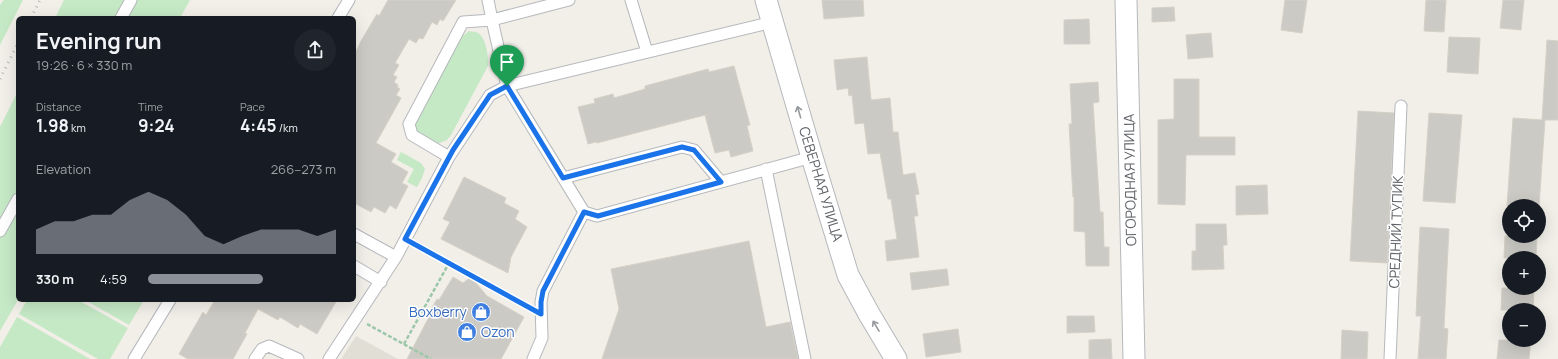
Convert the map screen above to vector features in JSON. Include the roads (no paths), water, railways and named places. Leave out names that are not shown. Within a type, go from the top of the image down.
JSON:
[{"type":"street","name":"СЕВЕРНАЯ УЛИЦА","points":[[766,0],[848,275],[896,359]]},
{"type":"street","name":"ОГОРОДНАЯ УЛИЦА","points":[[1126,0],[1134,359]]},
{"type":"lane","points":[[121,16],[131,0]]},
{"type":"lane","points":[[339,16],[349,0]]},
{"type":"lane","points":[[488,0],[507,86],[584,212],[598,216],[812,157]]},
{"type":"lane","points":[[449,157],[412,135],[409,124],[463,22],[492,20],[569,0]]},
{"type":"lane","points":[[631,0],[647,52]]},
{"type":"lane","points":[[329,359],[381,282],[396,257],[449,157],[490,95],[507,86],[772,22]]},
{"type":"lane","name":"СРЕДНИЙ ТУПИК","points":[[1390,359],[1401,106]]},
{"type":"lane","points":[[563,178],[682,147],[694,150],[721,182]]},
{"type":"lane","points":[[766,169],[805,359]]},
{"type":"lane","points":[[0,231],[16,203]]},
{"type":"lane","points":[[533,359],[542,338],[541,302],[543,291],[584,212]]},
{"type":"lane","points":[[356,235],[396,257]]},
{"type":"lane","points":[[356,267],[381,282]]},
{"type":"lane","points":[[134,359],[169,302]]},
{"type":"lane","points":[[255,359],[262,349],[269,346],[298,359]]},
{"type":"railway","points":[[32,16],[40,0]]},
{"type":"railway","points":[[0,79],[16,47]]},
{"type":"place","name":"Boxberry","points":[[481,312]]},
{"type":"place","name":"Ozon","points":[[467,332]]}]
